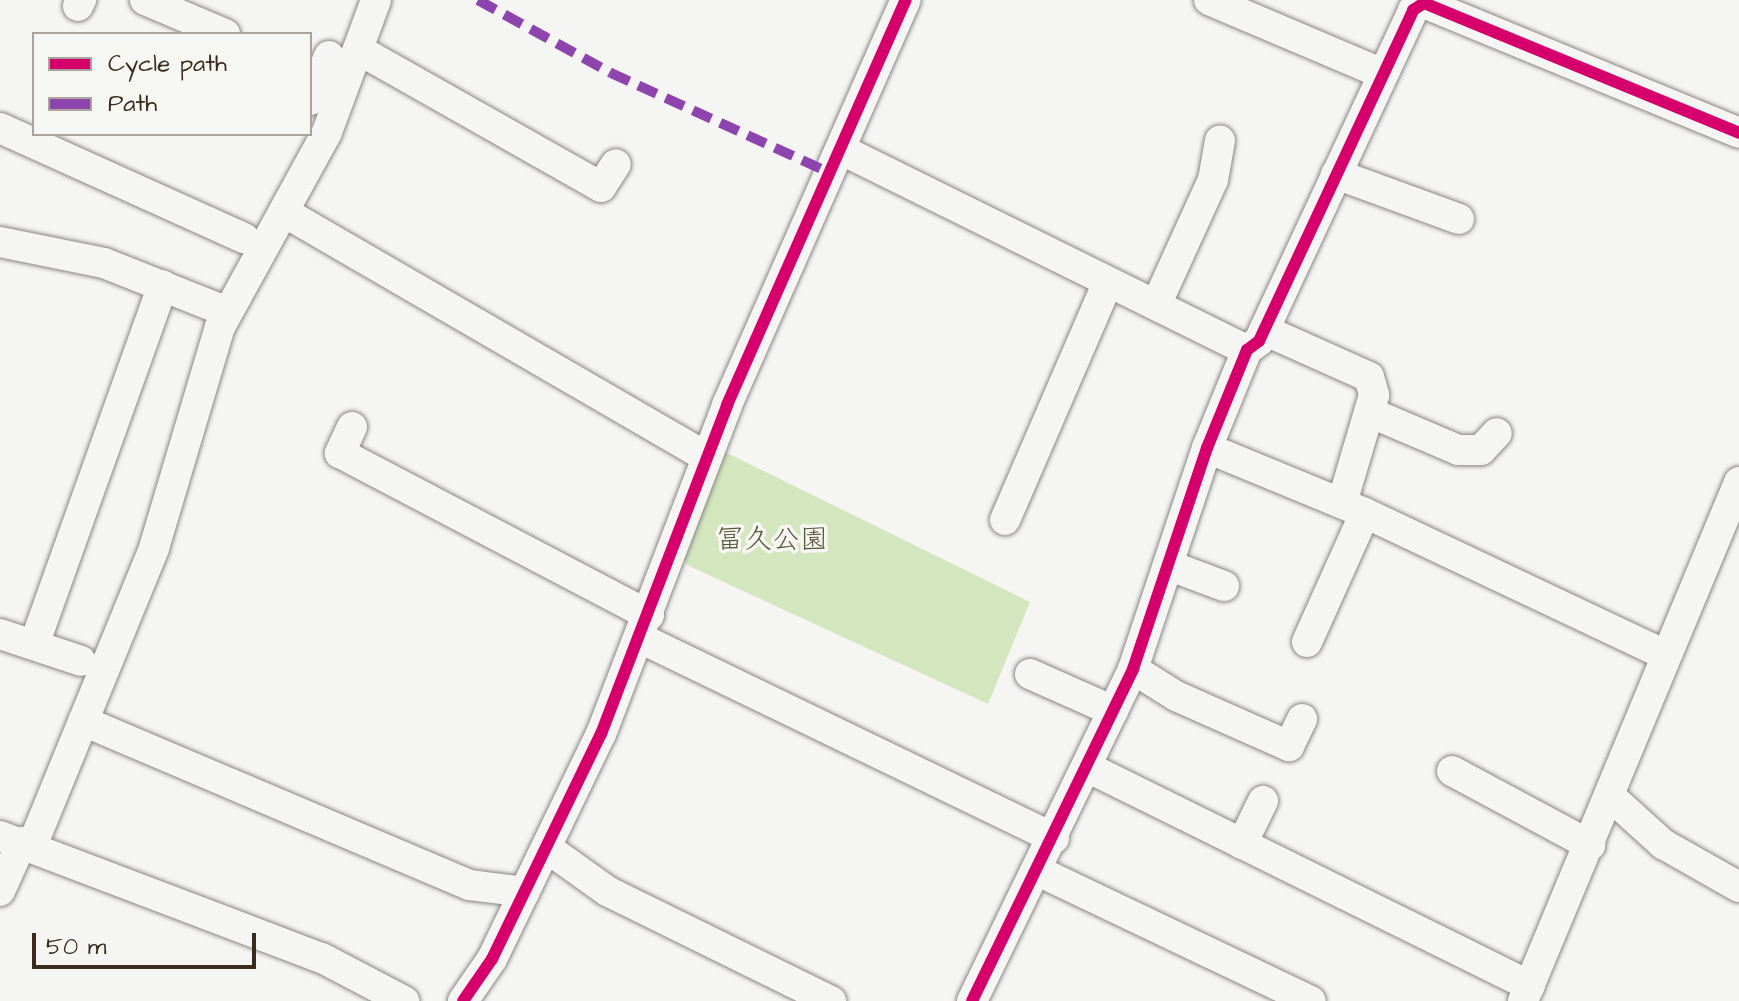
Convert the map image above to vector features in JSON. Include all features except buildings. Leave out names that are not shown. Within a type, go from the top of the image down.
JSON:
[{"type":"street","points":[[145,0],[177,6],[222,32]]},
{"type":"street","points":[[0,891],[18,841],[83,721],[154,548],[228,312],[327,132],[326,70],[376,0]]},
{"type":"street","points":[[463,1001],[547,848],[644,626],[707,457],[844,151],[906,0]]},
{"type":"street","points":[[1209,0],[1383,74]]},
{"type":"street","points":[[972,1001],[1038,871],[1133,669],[1207,448],[1413,10],[1424,2],[1739,133]]},
{"type":"street","points":[[326,70],[601,187],[616,164]]},
{"type":"street","points":[[0,128],[244,238]]},
{"type":"street","points":[[1156,305],[1213,180],[1220,141]]},
{"type":"street","points":[[844,151],[1156,305],[1369,377],[1369,412],[1354,508],[1307,642]]},
{"type":"street","points":[[1336,174],[1459,219]]},
{"type":"street","points":[[284,212],[707,457]]},
{"type":"street","points":[[0,242],[104,263],[228,312]]},
{"type":"street","points":[[1005,520],[1108,282]]},
{"type":"street","points":[[34,645],[163,285]]},
{"type":"street","points":[[1369,412],[1458,450],[1481,450],[1497,433]]},
{"type":"street","points":[[352,427],[340,453],[512,531],[644,626],[1054,838]]},
{"type":"street","points":[[1207,448],[1354,508],[1666,655]]},
{"type":"street","points":[[1087,767],[1242,844],[1526,993],[1739,482]]},
{"type":"street","points":[[1168,565],[1224,586]]},
{"type":"street","points":[[0,634],[81,661]]},
{"type":"street","points":[[1133,669],[1176,696],[1289,746],[1302,719]]},
{"type":"street","points":[[1030,674],[1113,711]]},
{"type":"street","points":[[83,721],[470,885],[525,892]]},
{"type":"street","points":[[1452,771],[1590,845]]},
{"type":"street","points":[[1610,796],[1663,844],[1739,887]]},
{"type":"street","points":[[1242,844],[1263,801]]},
{"type":"street","points":[[18,841],[322,958],[404,1001]]},
{"type":"street","points":[[547,848],[607,891],[831,1001]]},
{"type":"street","points":[[1038,871],[1311,1001]]},
{"type":"green space","name":"冨久公園","points":[[719,449],[1030,602],[988,704],[687,565],[681,553]]},
{"type":"marked path","points":[[478,0],[611,73],[833,174]]},
{"type":"cycle path","points":[[463,1001],[492,959],[601,734],[727,405],[906,0]]},
{"type":"cycle path","points":[[972,1001],[1133,669],[1207,448],[1247,350],[1259,341],[1413,10],[1424,3],[1739,133]]}]
